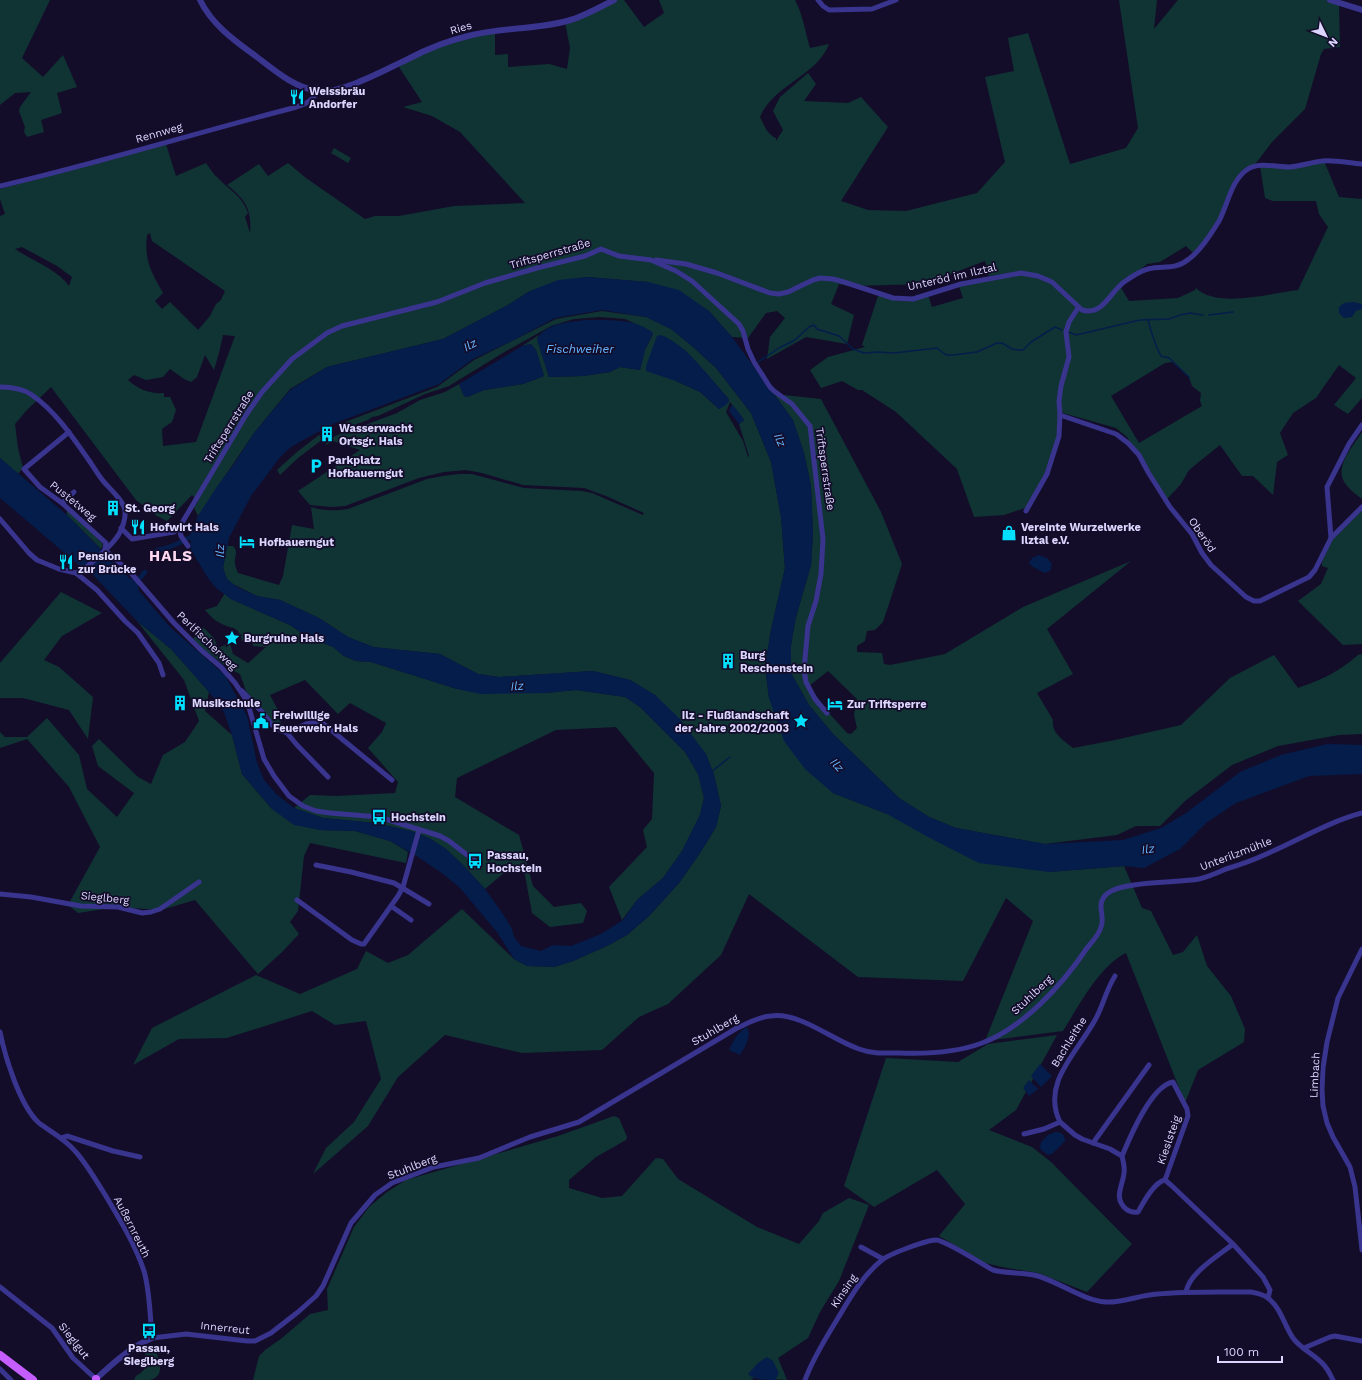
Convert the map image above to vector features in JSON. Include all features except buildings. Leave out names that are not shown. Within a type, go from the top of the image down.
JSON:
[{"type":"main road","points":[[0,1355],[33,1380]]},
{"type":"street","points":[[200,0],[214,22],[235,41],[284,78],[304,87],[318,91]]},
{"type":"street","name":"Ries","points":[[318,91],[334,89],[360,81],[427,50],[457,39],[488,32],[565,22],[587,14],[614,0]]},
{"type":"street","points":[[818,0],[822,6],[829,10],[872,9],[896,0]]},
{"type":"street","points":[[1330,0],[1362,10]]},
{"type":"street","name":"Rennweg","points":[[0,186],[61,172],[307,104],[318,91]]},
{"type":"street","points":[[1026,511],[1047,474],[1059,436],[1059,401],[1069,357],[1066,332],[1069,322],[1078,308],[1085,311],[1095,311],[1102,306],[1120,286],[1142,271],[1155,268],[1170,268],[1189,259],[1219,221],[1237,180],[1248,169],[1260,166],[1295,166],[1322,161],[1362,164]]},
{"type":"street","name":"Triftsperrstraße","points":[[179,528],[246,415],[262,392],[292,360],[322,337],[342,326],[437,302],[485,283],[585,256],[601,249],[619,256],[651,260],[676,271],[692,281],[739,324],[754,362],[770,387],[792,404],[810,426],[824,539],[821,574],[816,601],[808,626],[804,670],[806,682],[815,699],[827,713]]},
{"type":"street","name":"Unteröd im Ilztal","points":[[651,260],[686,264],[717,273],[770,293],[779,294],[788,292],[820,278],[838,281],[893,298],[904,299],[920,297],[961,284],[1021,273],[1038,276],[1052,282],[1064,292],[1078,308]]},
{"type":"street","points":[[0,387],[23,390],[32,394],[55,416],[104,482],[113,491],[125,509],[125,516],[119,535],[105,550],[79,572]]},
{"type":"street","name":"Oberöd","points":[[1060,415],[1116,434],[1128,443],[1139,455],[1170,507],[1192,534],[1202,553],[1211,565],[1237,589],[1254,601],[1260,601],[1309,577],[1315,570],[1331,538],[1362,507]]},
{"type":"street","points":[[1331,538],[1327,487],[1349,444],[1362,425]]},
{"type":"street","name":"Pustetweg","points":[[68,432],[24,469],[40,487],[62,503],[106,543],[105,550]]},
{"type":"street","points":[[62,503],[74,492]]},
{"type":"street","points":[[0,520],[37,560],[59,569],[79,572],[125,621],[138,632],[159,663],[163,675]]},
{"type":"street","points":[[121,528],[132,539],[174,532],[179,528],[181,536],[186,544]]},
{"type":"street","name":"Perlfischerweg","points":[[105,550],[135,577],[159,607],[201,650],[221,667],[238,688],[247,701],[257,737],[268,768],[280,785],[296,802],[316,811],[371,816],[419,832],[440,836],[475,861]]},
{"type":"street","points":[[238,688],[252,700],[272,725],[287,733],[328,777]]},
{"type":"street","points":[[287,733],[306,724],[320,721],[392,780]]},
{"type":"street","name":"Unterilzmühle","points":[[1112,891],[1137,885],[1201,878],[1262,857],[1332,823],[1362,813]]},
{"type":"street","points":[[296,900],[352,940],[364,944],[391,906],[402,887],[419,832]]},
{"type":"street","points":[[316,865],[382,879],[402,887],[429,904]]},
{"type":"street","name":"Sieglberg","points":[[0,894],[31,897],[81,906],[118,907],[142,913],[160,909],[199,882]]},
{"type":"street","name":"Stuhlberg","points":[[323,1286],[351,1223],[375,1195],[392,1183],[434,1167],[479,1158],[518,1141],[579,1122],[736,1028],[755,1019],[776,1016],[797,1020],[838,1041],[860,1050],[871,1052],[927,1054],[962,1050],[1006,1032],[1031,1013],[1072,971],[1098,933],[1102,925],[1100,907],[1105,896],[1112,891]]},
{"type":"street","points":[[391,906],[411,920]]},
{"type":"street","name":"Limbach","points":[[1362,950],[1338,998],[1327,1042],[1323,1068],[1322,1090],[1323,1106],[1327,1123],[1350,1167],[1355,1187],[1362,1250]]},
{"type":"street","name":"Bachleithe","points":[[1060,1122],[1055,1109],[1054,1098],[1056,1086],[1062,1072],[1095,1020],[1103,1003],[1108,986],[1115,976]]},
{"type":"street","points":[[0,1032],[2,1050],[25,1106],[39,1122],[61,1138],[67,1136],[113,1151],[140,1157]]},
{"type":"street","points":[[1093,1143],[1149,1065]]},
{"type":"street","name":"Kieslsteig","points":[[1122,1156],[1140,1118],[1150,1102],[1162,1087],[1173,1082],[1188,1108],[1188,1116],[1165,1180]]},
{"type":"street","points":[[1024,1134],[1044,1130],[1060,1122],[1074,1135],[1110,1149],[1122,1156],[1124,1173],[1120,1187],[1120,1201],[1132,1213],[1138,1212],[1155,1187],[1161,1181],[1165,1180],[1233,1244],[1263,1277],[1270,1290],[1268,1298]]},
{"type":"street","name":"Außernreuth","points":[[61,1138],[74,1149],[93,1175],[134,1247],[144,1272],[152,1338]]},
{"type":"street","name":"Kinsing","points":[[805,1380],[811,1365],[848,1302],[868,1275],[883,1259],[927,1242],[938,1240],[993,1270],[1047,1279],[1093,1300],[1114,1302],[1155,1294],[1186,1292]]},
{"type":"street","points":[[1233,1244],[1194,1275],[1186,1289],[1186,1292],[1251,1292],[1268,1298],[1278,1310],[1292,1337],[1323,1363],[1333,1380]]},
{"type":"street","points":[[861,1247],[883,1259]]},
{"type":"street","name":"Innerreut","points":[[152,1338],[186,1334],[255,1341],[271,1333],[283,1324],[308,1303],[323,1286]]},
{"type":"street","name":"Sieglgut","points":[[0,1287],[52,1328],[73,1358],[96,1380],[127,1352],[152,1338]]},
{"type":"street","points":[[1304,1348],[1335,1336],[1362,1341]]},
{"type":"street","points":[[0,1369],[11,1380]]},
{"type":"green space","points":[[0,0],[50,0],[22,58],[43,77],[63,55],[77,87],[57,93],[62,113],[41,120],[44,132],[27,137],[24,132],[25,127],[19,111],[20,107],[31,92],[15,93],[0,105]]},
{"type":"green space","points":[[614,0],[624,0],[644,27],[664,13],[659,0],[795,0],[802,17],[810,48],[829,44],[815,65],[775,96],[766,106],[760,117],[764,126],[770,134],[776,138],[776,141],[783,130],[773,111],[780,97],[808,73],[816,84],[804,101],[848,103],[861,97],[888,127],[841,201],[868,210],[906,211],[977,193],[1005,162],[985,77],[1014,71],[1008,38],[1028,33],[1070,164],[1126,148],[1138,128],[1119,0],[1157,0],[1154,29],[1178,0],[1330,0],[1339,5],[1340,47],[1324,49],[1321,54],[1305,109],[1272,142],[1253,167],[1237,179],[1219,221],[1194,254],[1186,246],[1160,262],[1147,264],[1120,286],[1129,301],[1178,298],[1195,290],[1196,288],[1205,294],[1217,298],[1230,299],[1298,290],[1328,227],[1319,214],[1316,201],[1273,201],[1265,198],[1260,166],[1280,167],[1324,161],[1339,197],[1362,199],[1362,398],[1348,414],[1334,405],[1356,378],[1339,365],[1316,398],[1293,413],[1280,433],[1288,455],[1277,462],[1273,495],[1253,476],[1242,476],[1220,445],[1189,470],[1181,484],[1166,500],[1127,437],[1116,428],[1063,413],[1059,403],[1059,436],[1047,474],[1028,507],[1004,515],[974,517],[957,469],[896,412],[862,390],[858,390],[842,381],[821,388],[810,370],[828,357],[865,347],[862,345],[878,296],[883,295],[904,299],[928,295],[932,307],[963,298],[959,286],[1024,271],[989,276],[985,261],[924,284],[853,287],[839,284],[831,304],[854,315],[847,344],[806,337],[767,359],[770,337],[785,318],[777,311],[766,313],[748,338],[732,337],[709,311],[648,282],[587,277],[530,291],[508,305],[443,339],[327,367],[290,389],[254,433],[198,516],[194,508],[198,501],[192,495],[167,521],[157,516],[136,500],[51,387],[15,424],[18,448],[23,468],[18,474],[0,458],[0,216],[5,214],[0,199],[0,189],[166,144],[176,176],[206,163],[213,173],[239,197],[248,213],[245,217],[250,233],[250,217],[246,205],[243,200],[227,185],[259,164],[268,176],[288,163],[306,178],[365,219],[375,216],[399,216],[454,206],[525,203],[460,132],[432,116],[403,107],[422,102],[399,67],[400,63],[427,50],[495,30],[495,55],[508,54],[508,67],[549,64],[567,69],[570,48],[565,22]],"holes":[[[150,233],[152,241],[225,291],[221,300],[216,304],[210,316],[198,330],[170,302],[162,309],[155,301],[163,293],[149,266],[146,244],[147,235]],[[22,247],[57,266],[72,277],[69,286],[51,270],[15,249]],[[223,335],[235,336],[196,442],[163,446],[162,429],[172,422],[176,410],[170,397],[164,397],[164,393],[145,391],[128,380],[134,375],[146,380],[163,377],[170,369],[191,382],[197,377],[205,355],[214,370]],[[1173,362],[1189,377],[1192,386],[1201,393],[1200,401],[1202,406],[1139,443],[1111,396],[1165,363]]]},
{"type":"green space","points":[[334,148],[351,158],[348,163],[331,153]]},
{"type":"green space","points":[[602,311],[646,317],[671,329],[716,368],[751,413],[771,462],[781,517],[785,568],[771,630],[765,666],[769,698],[833,793],[1049,872],[1124,866],[1142,908],[1151,911],[1173,955],[1183,952],[1197,935],[1207,966],[1231,996],[1245,1029],[1244,1042],[1198,1070],[1185,1103],[1126,953],[1107,967],[1090,988],[1063,1031],[985,1041],[1033,921],[1006,898],[963,981],[858,977],[749,894],[721,955],[668,1004],[639,1017],[602,1050],[522,1053],[445,1035],[398,1077],[368,1126],[313,1174],[326,1148],[354,1122],[381,1079],[366,1021],[335,1025],[312,1011],[227,1038],[179,1039],[133,1065],[152,1028],[256,975],[300,994],[357,969],[366,951],[388,963],[408,955],[462,909],[514,959],[527,966],[554,967],[573,961],[609,945],[627,935],[649,916],[679,883],[716,827],[721,806],[714,775],[706,754],[655,695],[630,680],[593,671],[499,677],[478,674],[440,654],[373,647],[348,637],[319,618],[280,600],[257,596],[231,583],[227,579],[223,568],[227,546],[233,546],[236,550],[235,564],[238,573],[279,585],[283,576],[292,525],[314,529],[311,507],[330,510],[348,509],[427,479],[443,476],[472,474],[524,488],[582,491],[592,493],[643,515],[644,513],[584,488],[523,485],[466,470],[444,472],[419,478],[345,506],[331,507],[310,505],[298,491],[360,450],[333,441],[326,445],[326,441],[333,437],[397,413],[420,400],[445,392],[459,384],[464,396],[467,397],[484,390],[523,384],[544,376],[536,350],[531,344],[522,346],[539,335],[537,339],[549,377],[583,376],[610,372],[620,367],[640,370],[645,350],[653,334],[649,330],[625,319],[600,317],[574,319],[551,326],[506,351],[449,386],[425,394],[378,416],[343,429],[340,424],[437,387],[474,360],[556,319]],"holes":[[[684,349],[728,398],[729,401],[719,409],[700,392],[676,381]],[[730,402],[744,420],[739,424],[749,456],[748,457],[743,441],[726,412]]]},
{"type":"green space","points":[[774,394],[821,399],[881,512],[902,564],[883,622],[875,630],[867,631],[865,641],[857,646],[857,652],[882,653],[884,664],[890,665],[945,654],[1023,607],[1131,561],[1047,629],[1073,674],[1037,693],[1053,720],[1054,729],[1062,739],[1073,748],[1181,725],[1230,678],[1274,655],[1298,688],[1330,675],[1358,655],[1362,654],[1362,734],[1339,735],[1278,746],[1232,765],[1185,801],[1160,826],[1136,826],[1117,835],[1045,844],[956,828],[929,817],[899,798],[833,734],[809,705],[791,673],[791,645],[796,617],[811,565],[813,533],[811,486],[804,453],[793,420]],"holes":[[[828,671],[857,699],[854,715],[857,728],[851,734],[847,733],[828,712],[809,686]]]},
{"type":"green space","points":[[1362,432],[1362,499],[1347,486],[1343,479],[1342,472],[1345,458]]},
{"type":"green space","points":[[319,435],[323,439],[298,458],[280,475],[277,470]]},
{"type":"green space","points":[[1362,507],[1362,644],[1343,645],[1298,601],[1321,584],[1328,568],[1322,566],[1322,562],[1331,538]]},
{"type":"green space","points":[[67,508],[103,544],[101,549],[67,515]]},
{"type":"green space","points":[[61,592],[102,613],[62,636],[44,660],[59,667],[93,697],[88,739],[69,710],[23,698],[0,698],[0,663]]},
{"type":"green space","points":[[225,593],[231,599],[290,625],[306,636],[333,647],[344,656],[356,661],[371,662],[457,689],[545,693],[576,690],[625,697],[640,707],[685,752],[698,774],[704,798],[700,815],[682,851],[663,878],[637,900],[622,920],[609,887],[647,847],[643,830],[652,819],[654,773],[616,727],[556,730],[457,778],[455,797],[519,835],[533,886],[554,907],[581,903],[587,911],[583,923],[550,927],[532,913],[524,870],[512,866],[485,889],[446,849],[429,838],[411,831],[375,823],[323,818],[294,808],[310,795],[336,796],[395,793],[398,782],[368,748],[382,732],[386,723],[350,703],[338,714],[305,680],[270,695],[280,714],[279,718],[283,727],[275,726],[246,691],[240,674],[228,668],[192,640],[203,627],[214,638],[218,648],[230,643],[233,654],[248,663],[266,647],[253,646],[251,639],[242,641],[237,630],[217,621],[205,610],[217,606]]},
{"type":"green space","points":[[137,621],[171,649],[209,692],[205,711],[232,735],[242,774],[272,809],[320,830],[355,831],[390,841],[408,852],[406,863],[310,843],[304,856],[298,911],[290,922],[299,934],[258,974],[195,900],[161,910],[117,907],[78,913],[68,905],[100,847],[69,787],[27,739],[0,748],[0,732],[5,737],[27,737],[47,718],[79,755],[87,789],[117,817],[134,793],[98,766],[92,746],[99,739],[138,777],[151,784],[163,755],[185,742],[199,721],[184,680]]},
{"type":"green space","points":[[1057,1035],[1016,1110],[989,1130],[1032,1147],[1051,1162],[1132,1244],[1087,1292],[1038,1273],[985,1263],[939,1236],[965,1204],[937,1170],[874,1207],[844,1186],[886,1058],[958,1062],[988,1044]]},
{"type":"green space","points":[[614,1116],[619,1118],[627,1137],[626,1140],[596,1157],[569,1180],[569,1188],[602,1198],[622,1196],[656,1158],[663,1159],[678,1179],[757,1227],[799,1244],[819,1221],[823,1213],[849,1198],[869,1205],[839,1281],[820,1312],[808,1338],[778,1358],[787,1380],[751,1378],[754,1380],[253,1380],[259,1356],[265,1350],[282,1338],[310,1314],[328,1310],[327,1289],[354,1227],[369,1207],[387,1192],[406,1180],[558,1136]]},
{"type":"green space","points":[[151,1345],[155,1347],[160,1371],[155,1378],[150,1380],[134,1380],[136,1376],[145,1368],[145,1350]]},
{"type":"water","name":"Ilz","points":[[587,277],[648,282],[679,290],[709,311],[732,337],[793,420],[804,453],[811,486],[813,533],[811,565],[796,617],[791,645],[791,673],[809,705],[833,734],[899,798],[929,817],[956,828],[1045,844],[1123,840],[1161,828],[1186,813],[1240,772],[1281,755],[1327,744],[1362,745],[1362,774],[1309,776],[1236,803],[1206,823],[1180,849],[1144,868],[1124,866],[1049,872],[979,863],[887,814],[833,793],[805,769],[784,741],[769,698],[765,666],[771,630],[785,568],[781,517],[771,462],[751,413],[716,368],[671,329],[646,317],[602,310],[555,318],[514,340],[473,359],[439,384],[333,424],[291,447],[281,456],[251,496],[229,538],[223,568],[227,579],[237,587],[257,596],[280,600],[319,618],[348,637],[373,647],[440,654],[478,674],[499,677],[593,671],[630,680],[655,695],[679,718],[706,754],[714,775],[721,806],[716,827],[679,883],[649,916],[627,935],[609,945],[573,961],[554,967],[527,966],[514,959],[497,932],[459,887],[418,857],[390,841],[355,831],[320,830],[294,825],[272,809],[242,774],[232,735],[224,712],[209,692],[171,649],[137,621],[93,575],[80,566],[0,498],[0,458],[67,515],[130,579],[135,578],[140,583],[138,586],[139,591],[170,627],[225,675],[247,716],[257,763],[264,780],[277,795],[294,808],[323,818],[375,823],[411,831],[429,838],[446,849],[485,889],[503,914],[512,929],[514,937],[521,946],[541,951],[553,945],[571,946],[601,934],[623,920],[637,900],[663,878],[682,851],[700,815],[704,798],[698,774],[685,752],[640,707],[625,697],[576,690],[545,693],[481,694],[457,689],[371,662],[356,661],[344,656],[333,647],[306,636],[290,625],[231,599],[216,588],[191,550],[190,530],[216,488],[254,433],[290,390],[327,367],[443,339],[508,305],[530,291],[558,280]]},
{"type":"water","points":[[1354,302],[1362,304],[1362,309],[1356,311],[1352,317],[1344,318],[1339,313],[1339,307],[1344,303]]},
{"type":"water","name":"Fischweiher","points":[[586,320],[630,322],[646,328],[653,333],[645,350],[640,370],[620,367],[610,372],[583,376],[549,377],[537,339],[552,326]]},
{"type":"water","points":[[661,335],[680,346],[697,362],[728,398],[729,401],[726,405],[719,409],[700,392],[676,381],[646,371],[646,366],[657,336]]},
{"type":"water","name":"Fischweiher","points":[[531,344],[536,350],[544,376],[523,384],[484,390],[467,397],[464,396],[459,384],[522,346]]},
{"type":"water","points":[[732,405],[744,420],[739,424],[729,411]]},
{"type":"water","points":[[1039,555],[1047,558],[1052,564],[1050,571],[1044,573],[1029,563],[1032,558]]},
{"type":"water","points":[[747,1027],[749,1034],[748,1038],[740,1055],[729,1050],[738,1034]]},
{"type":"water","points":[[1040,1064],[1052,1076],[1041,1087],[1031,1076]]},
{"type":"water","points":[[1029,1080],[1038,1089],[1029,1096],[1023,1088]]},
{"type":"water","points":[[1055,1132],[1062,1134],[1065,1141],[1052,1154],[1048,1155],[1040,1149],[1041,1142],[1048,1135]]},
{"type":"water","points":[[767,1357],[773,1361],[779,1373],[775,1380],[757,1379],[748,1374],[758,1363]]},
{"type":"waterway","points":[[1209,315],[1233,312]]},
{"type":"waterway","points":[[1068,332],[1076,335],[1140,320],[1169,319],[1190,313],[1203,315]]},
{"type":"waterway","points":[[1148,319],[1153,338],[1161,356],[1169,358],[1189,377]]},
{"type":"waterway","points":[[758,362],[779,348],[795,340],[809,327],[814,325],[817,329],[839,336],[853,349],[864,353],[894,353],[937,348],[946,355],[977,352],[997,343],[1002,343],[1012,349],[1023,350],[1031,342],[1055,327],[1062,330]]},
{"type":"waterway","points":[[155,554],[157,550],[172,546],[195,535]]},
{"type":"waterway","points":[[135,582],[145,572]]},
{"type":"waterway","points":[[711,772],[730,757]]},
{"type":"place","name":"Weissbräu Andorfer","points":[[297,97]]},
{"type":"place","name":"Wasserwacht Ortsgr. Hals","points":[[327,434]]},
{"type":"place","name":"Parkplatz Hofbauerngut","points":[[316,466]]},
{"type":"place","name":"St. Georg","points":[[113,508]]},
{"type":"place","name":"Hofwirt Hals","points":[[138,527]]},
{"type":"place","name":"Vereinte Wurzelwerke Ilztal e.V.","points":[[1009,533]]},
{"type":"place","name":"Hofbauerngut","points":[[247,542]]},
{"type":"place","name":"Pension zur Brücke","points":[[66,562]]},
{"type":"place","name":"Burgruine Hals","points":[[232,638]]},
{"type":"place","name":"Burg Reschenstein","points":[[728,661]]},
{"type":"place","name":"Musikschule","points":[[180,703]]},
{"type":"place","name":"Zur Triftsperre","points":[[835,704]]},
{"type":"place","name":"Freiwillige Feuerwehr Hals","points":[[261,721]]},
{"type":"place","name":"Ilz - Flußlandschaft der Jahre 2002/2003","points":[[801,721]]},
{"type":"place","name":"Hochstein","points":[[379,817]]},
{"type":"place","name":"Passau, Hochstein","points":[[475,861]]},
{"type":"place","name":"Passau, Sieglberg","points":[[149,1331]]},
{"type":"district","name":"HALS","points":[[171,556]]}]
